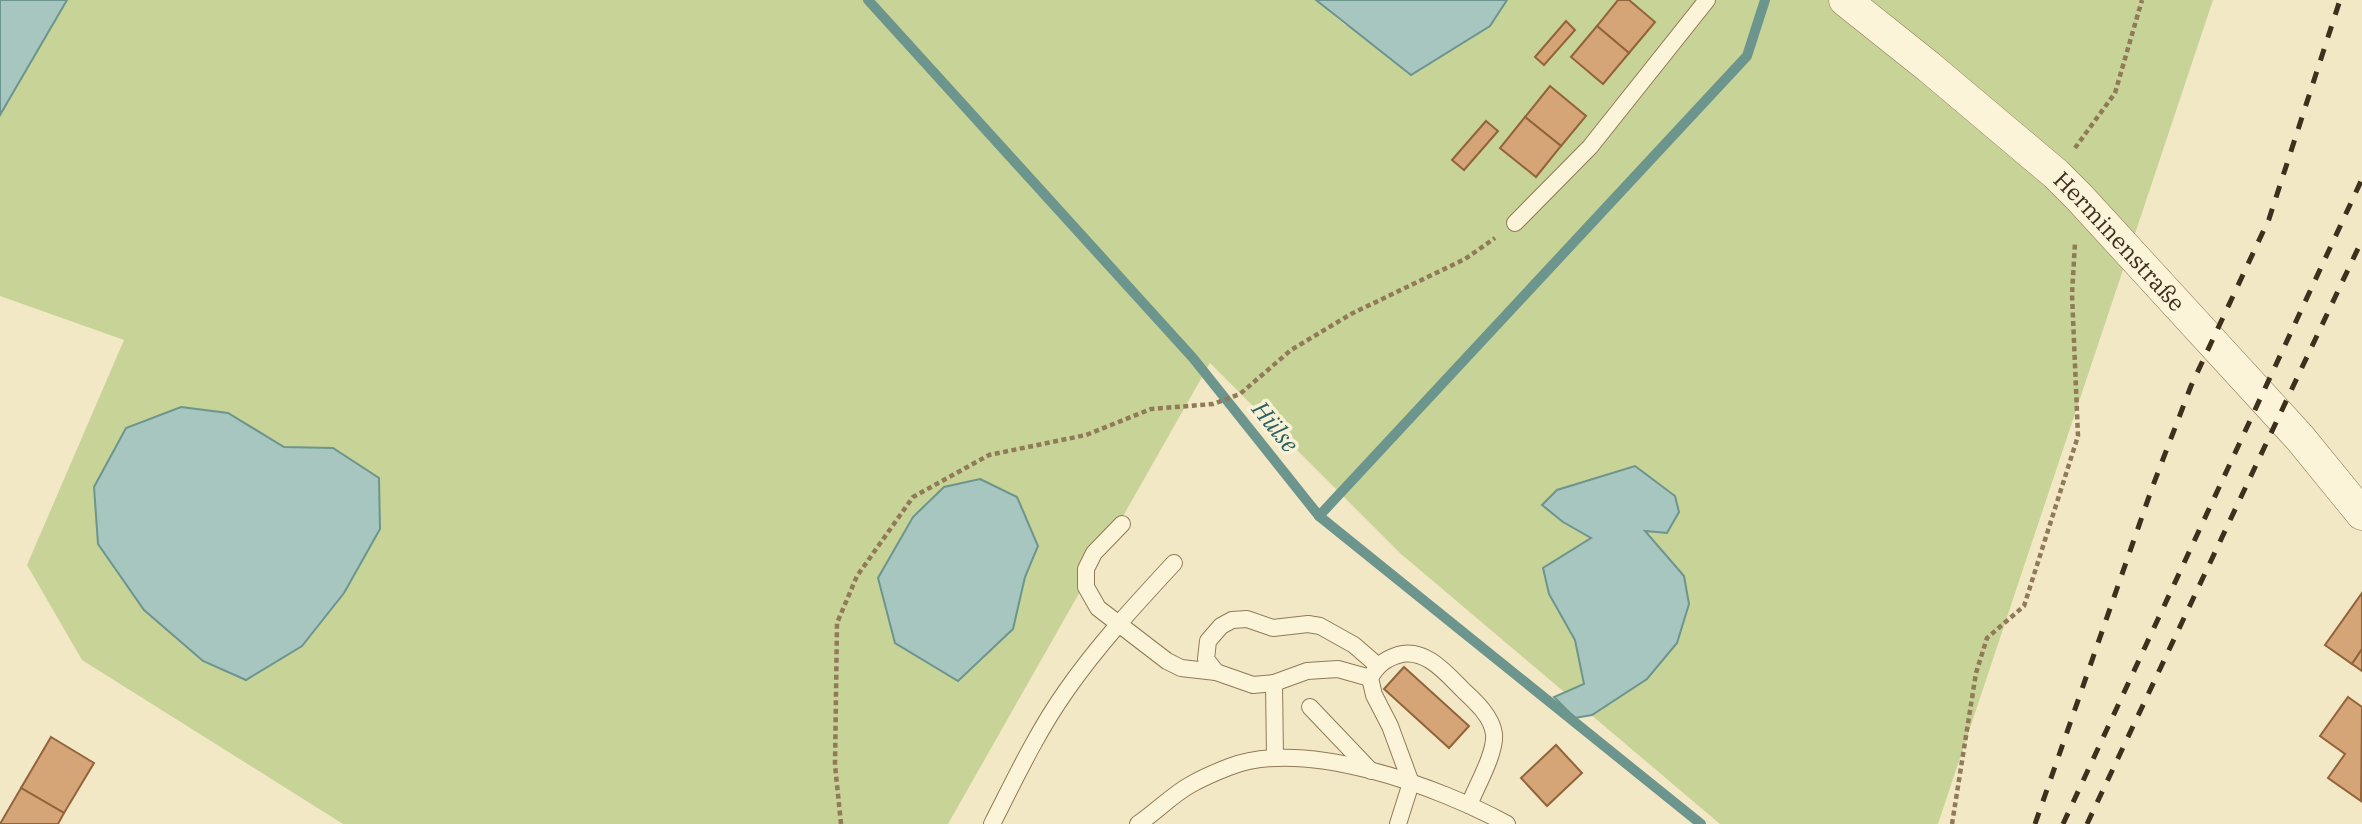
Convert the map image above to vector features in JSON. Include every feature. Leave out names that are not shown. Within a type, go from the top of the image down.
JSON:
[{"type":"street","name":"Herminenstraße","points":[[1845,0],[2056,174],[2300,438],[2362,514]]},
{"type":"lane","points":[[1515,223],[1590,147],[1707,0]]},
{"type":"lane","points":[[1122,524],[1094,553],[1086,569],[1086,587],[1098,608],[1167,661],[1181,667],[1216,672],[1253,685],[1274,683],[1307,671],[1338,669],[1374,672],[1389,658],[1407,652],[1426,657],[1476,703],[1490,721],[1494,735],[1490,755],[1469,804]]},
{"type":"lane","points":[[992,824],[1023,764],[1065,693],[1118,624],[1174,563]]},
{"type":"lane","points":[[1216,672],[1206,659],[1208,641],[1221,626],[1232,620],[1247,619],[1273,628],[1308,624],[1320,626],[1354,645],[1374,672],[1374,695],[1390,726],[1411,783],[1398,824]]},
{"type":"lane","points":[[1274,683],[1275,757]]},
{"type":"lane","points":[[1310,707],[1371,771]]},
{"type":"lane","points":[[1139,824],[1189,785],[1232,766],[1275,757],[1321,761],[1371,771],[1469,804],[1507,824]]},
{"type":"path","points":[[2056,174],[2115,93],[2142,0]]},
{"type":"path","points":[[1952,824],[1976,673],[1986,638],[2024,607],[2078,436],[2072,294],[2078,197]]},
{"type":"path","points":[[841,824],[835,765],[837,623],[857,576],[913,497],[989,455],[1086,435],[1151,410],[1213,404],[1240,394],[1291,350],[1351,314],[1465,259],[1515,223]]},
{"type":"green space","points":[[67,0],[1316,0],[1345,25],[1490,26],[1507,0],[2213,0],[1938,824],[1720,824],[1401,554],[1210,363],[948,824],[343,824],[82,660],[27,565],[124,340],[0,296],[0,115]],"holes":[[[228,413],[284,447],[334,448],[98,544]]]},
{"type":"water","points":[[0,0],[67,0],[0,115]]},
{"type":"water","points":[[1316,0],[1507,0],[1490,26],[1411,75]]},
{"type":"water","points":[[181,407],[228,413],[284,447],[333,448],[379,478],[380,529],[344,593],[302,646],[246,680],[203,661],[144,610],[98,544],[94,487],[126,428]]},
{"type":"water","points":[[1635,466],[1675,496],[1679,512],[1667,533],[1645,531],[1684,576],[1689,604],[1677,643],[1647,679],[1592,715],[1575,718],[1554,697],[1584,684],[1575,640],[1549,594],[1543,568],[1591,538],[1563,522],[1542,505],[1557,490]]},
{"type":"water","points":[[980,479],[1017,497],[1038,546],[1025,577],[1013,629],[958,681],[895,643],[878,578],[913,517],[944,487]]},
{"type":"building","points":[[1618,0],[1629,0],[1655,22],[1629,53],[1597,26]]},
{"type":"building","points":[[1566,21],[1575,30],[1544,65],[1535,57]]},
{"type":"building","points":[[1597,26],[1629,53],[1603,84],[1571,57]]},
{"type":"building","points":[[1550,86],[1586,116],[1561,146],[1525,117]]},
{"type":"building","points":[[1525,117],[1561,146],[1536,177],[1500,148]]},
{"type":"building","points":[[1486,121],[1498,131],[1464,170],[1452,160]]},
{"type":"building","points":[[2362,593],[2362,649],[2352,664],[2325,645]]},
{"type":"building","points":[[2362,649],[2362,671],[2352,664]]},
{"type":"building","points":[[1404,667],[1469,726],[1449,748],[1384,689]]},
{"type":"building","points":[[2348,697],[2362,707],[2361,801],[2328,778],[2345,754],[2320,736]]},
{"type":"building","points":[[51,737],[94,763],[64,813],[21,788]]},
{"type":"building","points":[[1556,745],[1582,773],[1547,806],[1521,778]]},
{"type":"building","points":[[21,788],[64,813],[58,824],[0,824]]},
{"type":"waterway","name":"Hülse","points":[[868,0],[1193,358],[1319,516],[1701,824]]},
{"type":"waterway","points":[[1319,516],[1747,56],[1765,0]]},
{"type":"railway","points":[[2035,824],[2152,488],[2191,386],[2269,219],[2340,0]]},
{"type":"railway","points":[[2063,824],[2362,179]]},
{"type":"railway","points":[[2087,824],[2362,240]]}]
